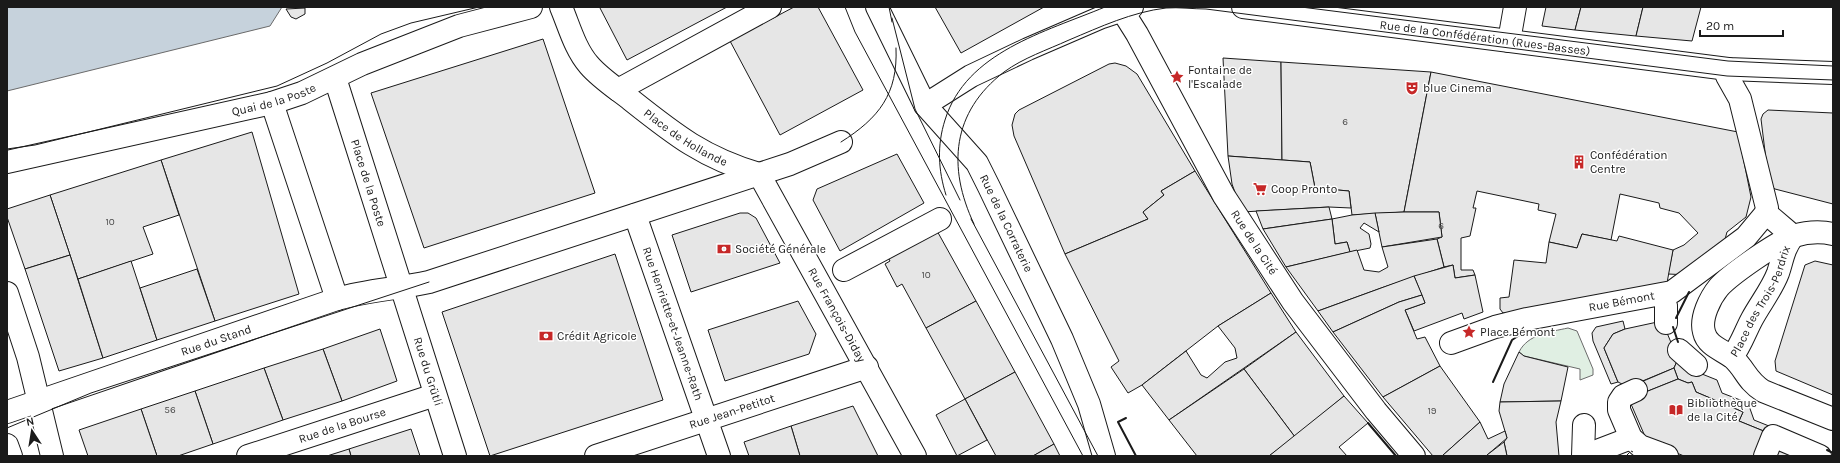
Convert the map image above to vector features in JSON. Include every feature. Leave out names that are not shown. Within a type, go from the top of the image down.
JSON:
[{"type":"street","name":"Quai de la Poste","points":[[7,162],[272,103],[302,93],[376,58],[458,26],[531,7]]},
{"type":"street","name":"Place de Hollande","points":[[561,7],[580,52],[589,65],[618,90],[680,139],[706,154],[734,167],[759,174]]},
{"type":"street","points":[[618,90],[770,7]]},
{"type":"street","name":"Rue de la Corraterie","points":[[877,7],[925,105],[977,163],[1062,339],[1089,404],[1104,456]]},
{"type":"street","name":"Rue de la Confédération (Rues-Basses)","points":[[1243,7],[1728,69],[1833,73]]},
{"type":"street","points":[[925,105],[971,76],[1028,49],[1125,8]]},
{"type":"street","name":"Rue de la Cité","points":[[1125,8],[1224,196],[1245,229],[1293,302],[1376,411],[1414,456]]},
{"type":"street","points":[[1509,41],[1515,8]]},
{"type":"street","points":[[1728,69],[1727,76],[1740,99],[1767,208],[1766,213]]},
{"type":"street","name":"Place de la Poste","points":[[335,78],[402,288]]},
{"type":"street","points":[[272,103],[337,299]]},
{"type":"street","name":"Rue du Stand","points":[[7,412],[337,299],[368,291],[402,288],[429,282],[790,164],[841,142]]},
{"type":"street","name":"Rue François-Diday","points":[[759,174],[915,456]]},
{"type":"street","name":"Place des Trois-Perdrix","points":[[1766,213],[1793,236]]},
{"type":"street","name":"Rue Bémont","points":[[1451,344],[1495,327],[1672,292],[1746,237],[1766,213]]},
{"type":"street","name":"Rue Henriette-et-Jeanne-Rath","points":[[635,215],[719,456]]},
{"type":"street","points":[[844,270],[940,218]]},
{"type":"street","points":[[1793,236],[1818,231],[1833,234]]},
{"type":"street","name":"Place des Trois-Perdrix","points":[[1793,236],[1785,246],[1778,273],[1773,283],[1752,319],[1740,347],[1732,357],[1713,345],[1703,332],[1703,320],[1712,297],[1728,280],[1781,242],[1793,236]]},
{"type":"street","name":"Rue du Grütli","points":[[402,288],[455,456]]},
{"type":"street","points":[[7,293],[28,357],[52,456]]},
{"type":"street","points":[[1679,350],[1696,365]]},
{"type":"street","points":[[1732,357],[1741,366],[1753,385],[1763,391],[1833,419]]},
{"type":"street","name":"Rue Jean-Petitot","points":[[596,456],[707,421],[867,367]]},
{"type":"street","points":[[1636,390],[1623,396],[1618,402],[1619,410],[1631,438],[1640,446],[1667,456]]},
{"type":"street","name":"Rue de la Bourse","points":[[248,456],[435,395]]},
{"type":"street","points":[[1583,456],[1584,425]]},
{"type":"street","points":[[1765,456],[1773,436],[1820,456]]},
{"type":"street","points":[[1589,456],[1597,451],[1631,438]]},
{"type":"street","points":[[7,445],[11,456]]},
{"type":"green space","points":[[1568,328],[1577,331],[1593,369],[1593,375],[1580,380],[1580,369],[1524,356],[1519,352],[1528,341],[1540,335]]},
{"type":"shaded area","points":[[7,7],[282,7],[270,26],[7,91]]},
{"type":"building","points":[[727,7],[627,60],[600,8]]},
{"type":"building","points":[[794,7],[818,7],[863,90],[780,135],[730,41]]},
{"type":"building","points":[[935,7],[1044,7],[961,53]]},
{"type":"building","points":[[1546,7],[1581,7],[1575,30],[1542,26]]},
{"type":"building","points":[[1581,7],[1643,7],[1636,36],[1575,30]]},
{"type":"building","points":[[1643,7],[1701,7],[1692,41],[1636,36]]},
{"type":"building","points":[[305,8],[305,14],[296,19],[291,17],[286,9]]},
{"type":"building","points":[[543,39],[595,193],[424,248],[371,93]]},
{"type":"building","points":[[1223,58],[1281,62],[1282,160],[1228,156]]},
{"type":"building","points":[[1281,62],[1431,72],[1404,212],[1352,215],[1349,191],[1315,188],[1310,162],[1282,160]]},
{"type":"building","points":[[1115,63],[1126,66],[1137,74],[1195,171],[1161,191],[1164,195],[1143,212],[1148,219],[1065,254],[1014,136],[1012,125],[1015,114],[1019,110],[1109,64]]},
{"type":"building","name":"Confédération Centre","points":[[1431,72],[1738,132],[1751,197],[1746,217],[1727,232],[1722,250],[1690,275],[1668,274],[1673,250],[1684,245],[1698,233],[1679,213],[1660,208],[1659,203],[1620,194],[1611,240],[1582,234],[1577,248],[1549,242],[1556,214],[1538,210],[1539,204],[1477,191],[1473,208],[1476,208],[1470,236],[1461,238],[1461,270],[1473,270],[1475,275],[1455,278],[1453,265],[1444,267],[1437,239],[1442,237],[1439,212],[1404,212]]},
{"type":"building","points":[[1768,110],[1833,113],[1833,204],[1775,189],[1769,184],[1761,119],[1763,114]]},
{"type":"building","points":[[252,132],[299,294],[215,321],[161,160]]},
{"type":"building","points":[[897,154],[924,203],[840,251],[813,200],[817,189]]},
{"type":"building","points":[[1228,156],[1310,162],[1315,188],[1349,191],[1351,208],[1329,207],[1242,212],[1232,184]]},
{"type":"building","points":[[161,160],[179,215],[143,227],[153,254],[78,279],[50,195]]},
{"type":"building","points":[[1195,171],[1271,293],[1218,326],[1142,385],[1128,393],[1111,367],[1119,361],[1065,254],[1148,219],[1143,212],[1164,195],[1161,191]]},
{"type":"building","points":[[50,195],[70,255],[25,269],[7,217],[7,209]]},
{"type":"building","points":[[1329,207],[1332,219],[1263,229],[1256,211]]},
{"type":"building","points":[[1439,212],[1442,237],[1382,247],[1375,213]]},
{"type":"building","name":"Société Générale","points":[[740,213],[748,213],[756,218],[780,263],[691,292],[672,235]]},
{"type":"building","points":[[1375,213],[1379,232],[1364,223],[1360,228],[1369,234],[1371,244],[1370,248],[1350,252],[1347,242],[1335,244],[1332,219]]},
{"type":"building","points":[[1332,219],[1335,244],[1347,242],[1350,252],[1286,267],[1263,229]]},
{"type":"building","points":[[936,229],[976,301],[926,328],[902,284],[897,287],[885,264],[890,261],[887,255]]},
{"type":"building","points":[[1582,234],[1617,241],[1619,236],[1673,250],[1667,283],[1525,311],[1503,313],[1500,309],[1500,298],[1509,297],[1514,260],[1546,263],[1549,242],[1577,248]]},
{"type":"building","points":[[1437,239],[1444,267],[1318,311],[1286,267],[1357,250],[1364,270],[1379,272],[1388,267],[1382,247]]},
{"type":"building","name":"Crédit Agricole","points":[[615,254],[663,400],[490,456],[442,312]]},
{"type":"building","points":[[70,255],[103,358],[59,371],[25,269]]},
{"type":"building","points":[[131,261],[157,340],[103,358],[78,279]]},
{"type":"building","points":[[1815,261],[1833,265],[1833,395],[1776,371],[1775,361],[1805,265]]},
{"type":"building","points":[[1453,265],[1455,278],[1475,275],[1483,312],[1464,319],[1462,313],[1414,331],[1405,310],[1425,303],[1414,276]]},
{"type":"building","points":[[197,269],[215,321],[157,340],[140,288]]},
{"type":"building","points":[[1414,276],[1422,295],[1399,302],[1333,332],[1318,311]]},
{"type":"building","points":[[1271,293],[1296,332],[1169,420],[1142,385],[1186,351],[1201,375],[1207,378],[1225,362],[1237,358],[1235,348],[1218,326]]},
{"type":"building","points":[[1422,295],[1425,303],[1405,310],[1417,339],[1425,337],[1440,366],[1383,397],[1333,332],[1399,302]]},
{"type":"building","points":[[798,301],[816,334],[809,354],[725,381],[708,330]]},
{"type":"building","points":[[976,301],[1015,372],[965,399],[926,328]]},
{"type":"building","points":[[1623,321],[1625,329],[1613,334],[1604,348],[1618,382],[1611,384],[1593,341],[1592,333],[1596,327]]},
{"type":"building","points":[[1662,321],[1678,359],[1674,368],[1628,387],[1618,382],[1604,348],[1613,334],[1625,329]]},
{"type":"building","points":[[380,329],[397,381],[342,401],[323,349]]},
{"type":"building","points":[[1296,332],[1344,396],[1295,437],[1244,369]]},
{"type":"building","points":[[323,349],[342,401],[283,420],[264,368]]},
{"type":"building","points":[[1519,352],[1524,356],[1568,367],[1561,401],[1500,402],[1504,384]]},
{"type":"building","points":[[1678,359],[1697,372],[1717,380],[1722,393],[1748,403],[1754,420],[1769,426],[1766,432],[1739,421],[1743,412],[1696,392],[1692,382],[1688,383],[1678,379],[1674,368]]},
{"type":"building","points":[[1440,366],[1480,422],[1442,456],[1433,456],[1383,397]]},
{"type":"building","points":[[264,368],[283,420],[213,444],[195,391]]},
{"type":"building","points":[[1674,368],[1678,379],[1638,395],[1634,385]]},
{"type":"building","points":[[1244,369],[1295,437],[1269,456],[1197,456],[1169,420]]},
{"type":"building","points":[[1015,372],[1054,444],[1033,456],[996,456],[965,399]]},
{"type":"building","points":[[1678,379],[1688,383],[1692,382],[1696,392],[1743,412],[1739,421],[1766,432],[1757,456],[1684,456],[1647,441],[1631,404],[1638,395]]},
{"type":"building","points":[[195,391],[213,444],[178,456],[157,456],[141,409]]},
{"type":"building","points":[[1344,396],[1368,423],[1339,447],[1347,456],[1269,456]]},
{"type":"building","points":[[965,399],[987,440],[957,456],[936,415]]},
{"type":"building","points":[[1561,401],[1556,422],[1559,456],[1507,456],[1504,442],[1507,438],[1499,411],[1500,402]]},
{"type":"building","points":[[853,406],[878,456],[800,456],[791,426]]},
{"type":"building","points":[[141,409],[157,456],[88,456],[79,430]]},
{"type":"building","points":[[1480,422],[1488,439],[1505,431],[1507,438],[1486,456],[1442,456]]},
{"type":"building","points":[[791,426],[800,456],[749,456],[744,442]]},
{"type":"building","points":[[411,429],[420,456],[351,456],[349,449]]},
{"type":"building","points":[[1504,442],[1507,456],[1487,456],[1487,455]]},
{"type":"building","points":[[1054,444],[1060,456],[1033,456]]},
{"type":"building","points":[[349,449],[351,456],[327,456]]},
{"type":"building","points":[[1778,449],[1795,456],[1775,456]]},
{"type":"tram line","points":[[7,149],[35,145],[277,86],[327,63],[381,34],[411,23],[479,7]]},
{"type":"tram line","points":[[845,7],[855,32],[1083,456]]},
{"type":"tram line","points":[[889,7],[892,22]]},
{"type":"tram line","points":[[946,195],[940,167],[942,129],[955,97],[970,77],[989,61],[1010,47],[1105,7]]},
{"type":"tram line","points":[[1301,7],[1728,61],[1833,66]]},
{"type":"tram line","points":[[974,224],[965,203],[960,182],[958,161],[959,142],[965,123],[974,105],[987,88],[1011,67],[1035,54],[1116,21],[1153,10],[1166,8],[1206,9],[1727,76],[1833,80]]},
{"type":"tram line","points":[[892,18],[915,109],[960,200]]},
{"type":"tram line","points":[[841,142],[866,124],[884,103],[894,79],[896,48]]},
{"type":"tram line","points":[[971,219],[1098,456]]},
{"type":"tram line","points":[[7,428],[91,393],[429,282]]},
{"type":"fence","points":[[1626,456],[1631,451],[1633,452]]},
{"type":"wall","points":[[1676,318],[1689,292]]},
{"type":"wall","points":[[1673,327],[1678,342]]},
{"type":"wall","points":[[1493,382],[1512,340],[1527,330]]},
{"type":"wall","points":[[1126,418],[1118,422],[1136,456]]},
{"type":"wall","points":[[1368,423],[1396,456]]},
{"type":"wall","points":[[1827,450],[1833,453]]},
{"type":"place","name":"Fontaine de l'Escalade","points":[[1177,77]]},
{"type":"place","name":"blue Cinema","points":[[1412,88]]},
{"type":"place","name":"Confédération Centre","points":[[1579,162]]},
{"type":"place","name":"Coop Pronto","points":[[1260,189]]},
{"type":"place","name":"Société Générale","points":[[724,249]]},
{"type":"place","name":"Place Bémont","points":[[1469,332]]},
{"type":"place","name":"Crédit Agricole","points":[[546,336]]},
{"type":"place","name":"Bibliothèque de la Cité","points":[[1676,410]]}]
